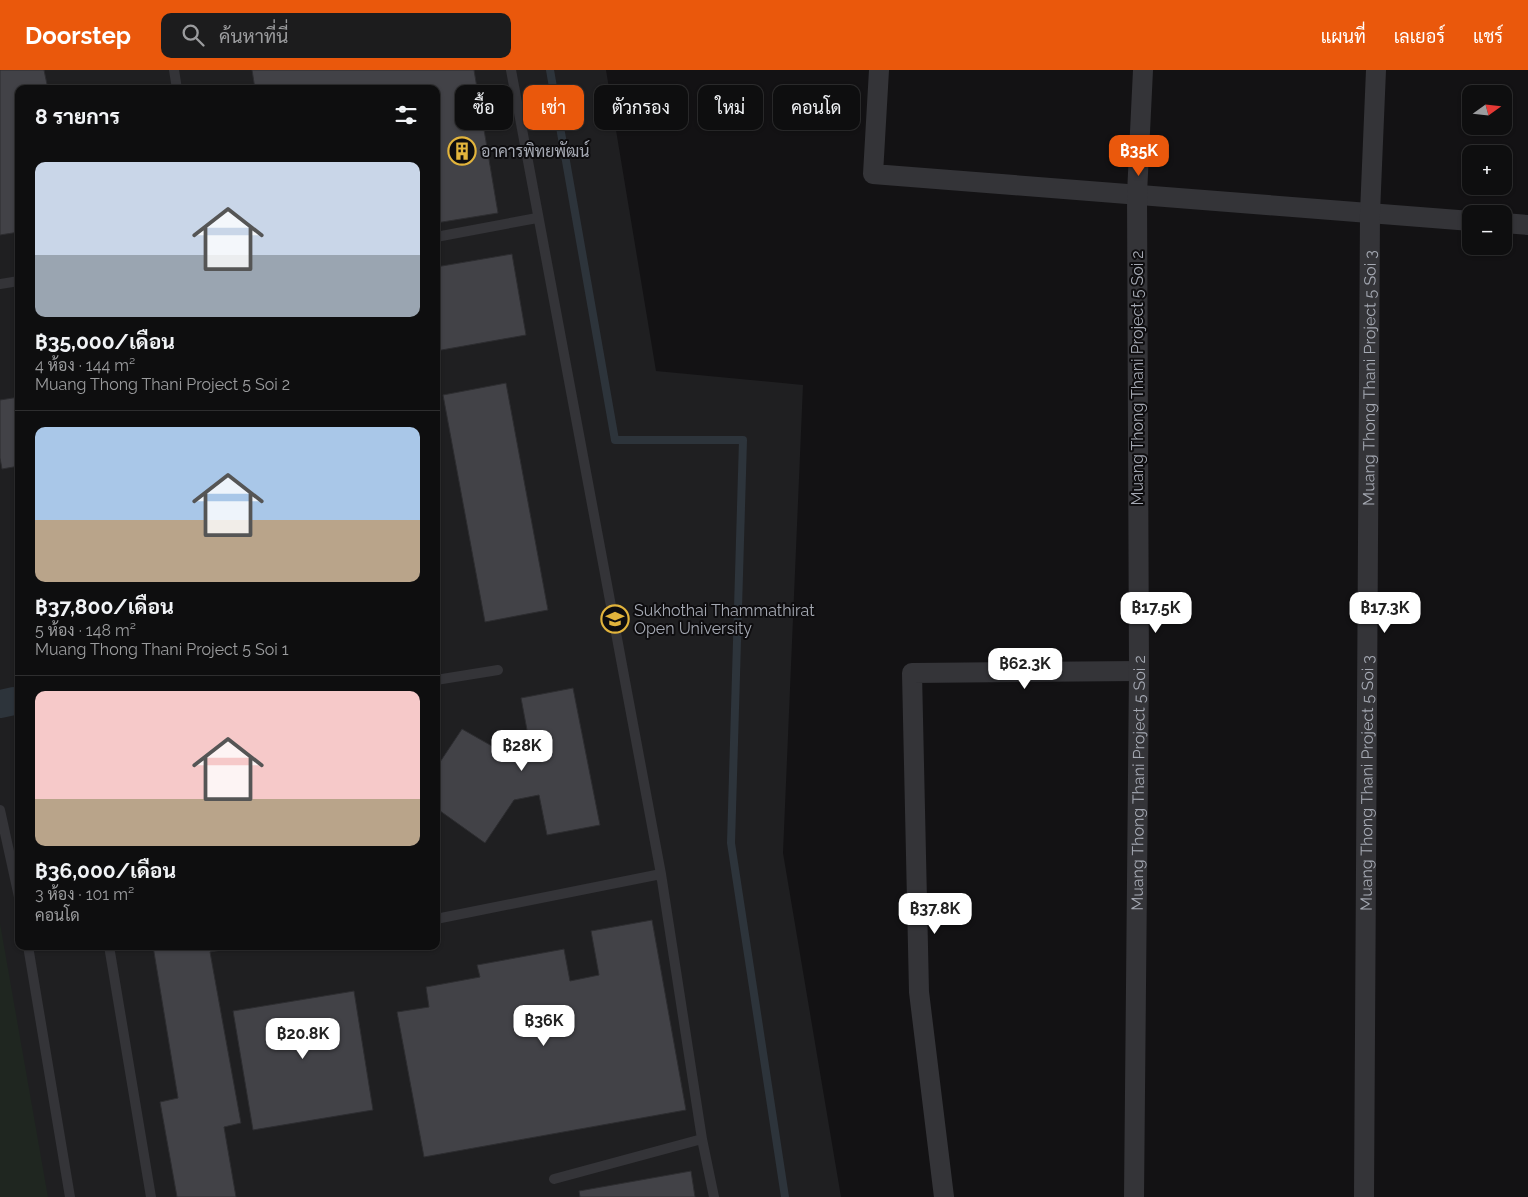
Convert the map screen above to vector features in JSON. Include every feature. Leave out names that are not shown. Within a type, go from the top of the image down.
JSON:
[{"type":"street","points":[[879,70],[873,174],[1462,220]]},
{"type":"street","name":"Muang Thong Thani Project 5 Soi 2","points":[[1134,1197],[1139,671],[1137,194],[1143,70]]},
{"type":"street","name":"Muang Thong Thani Project 5 Soi 3","points":[[1364,1197],[1370,213],[1376,70]]},
{"type":"street","points":[[1512,224],[1528,225]]},
{"type":"street","points":[[944,1197],[919,992],[912,674],[1139,671]]},
{"type":"lane","points":[[174,70],[176,85]]},
{"type":"lane","points":[[511,70],[537,218],[661,874],[702,1139],[714,1197]]},
{"type":"lane","points":[[440,236],[537,218]]},
{"type":"lane","points":[[0,284],[15,282]]},
{"type":"lane","points":[[440,679],[498,670]]},
{"type":"lane","points":[[0,810],[15,879]]},
{"type":"lane","points":[[440,918],[661,874]]},
{"type":"lane","points":[[29,950],[70,1197]]},
{"type":"lane","points":[[110,950],[151,1197]]},
{"type":"lane","points":[[554,1179],[702,1139]]},
{"type":"shaded area","name":"Sukhothai Thammathirat Open University","points":[[0,70],[606,70],[608,85],[594,85],[594,130],[616,130],[656,371],[803,385],[783,853],[841,1197],[0,1197]]},
{"type":"shaded area","points":[[0,923],[48,1197],[0,1197]]},
{"type":"building","points":[[0,70],[44,70],[47,85],[15,85],[15,233],[0,235]]},
{"type":"building","name":"อาคารพิทยพัฒน์","points":[[252,70],[474,70],[477,85],[455,85],[455,130],[484,130],[498,213],[440,222],[440,85],[254,85]]},
{"type":"building","points":[[512,254],[526,335],[440,350],[440,266]]},
{"type":"building","points":[[506,383],[548,610],[485,622],[443,395]]},
{"type":"building","points":[[15,398],[15,467],[2,469],[0,458],[0,400]]},
{"type":"building","points":[[573,688],[600,825],[547,835],[539,795],[514,800],[485,843],[440,811],[440,762],[462,729],[506,754],[530,746],[521,698]]},
{"type":"building","points":[[652,920],[686,1110],[424,1157],[397,1012],[429,1007],[426,987],[480,977],[477,965],[564,949],[570,981],[599,975],[591,931]]},
{"type":"building","points":[[154,950],[222,950],[210,952],[241,1123],[224,1127],[236,1197],[177,1197],[160,1102],[178,1098]]},
{"type":"building","points":[[354,991],[373,1110],[253,1130],[233,1011]]},
{"type":"building","points":[[691,1171],[695,1197],[580,1197],[579,1191]]},
{"type":"waterway","points":[[550,70],[615,440],[743,440],[731,843],[785,1197]]},
{"type":"waterway","points":[[0,704],[14,701]]},
{"type":"place","name":"อาคารพิทยพัฒน์","points":[[462,151]]},
{"type":"place","name":"Sukhothai Thammathirat Open University","points":[[615,619]]}]
